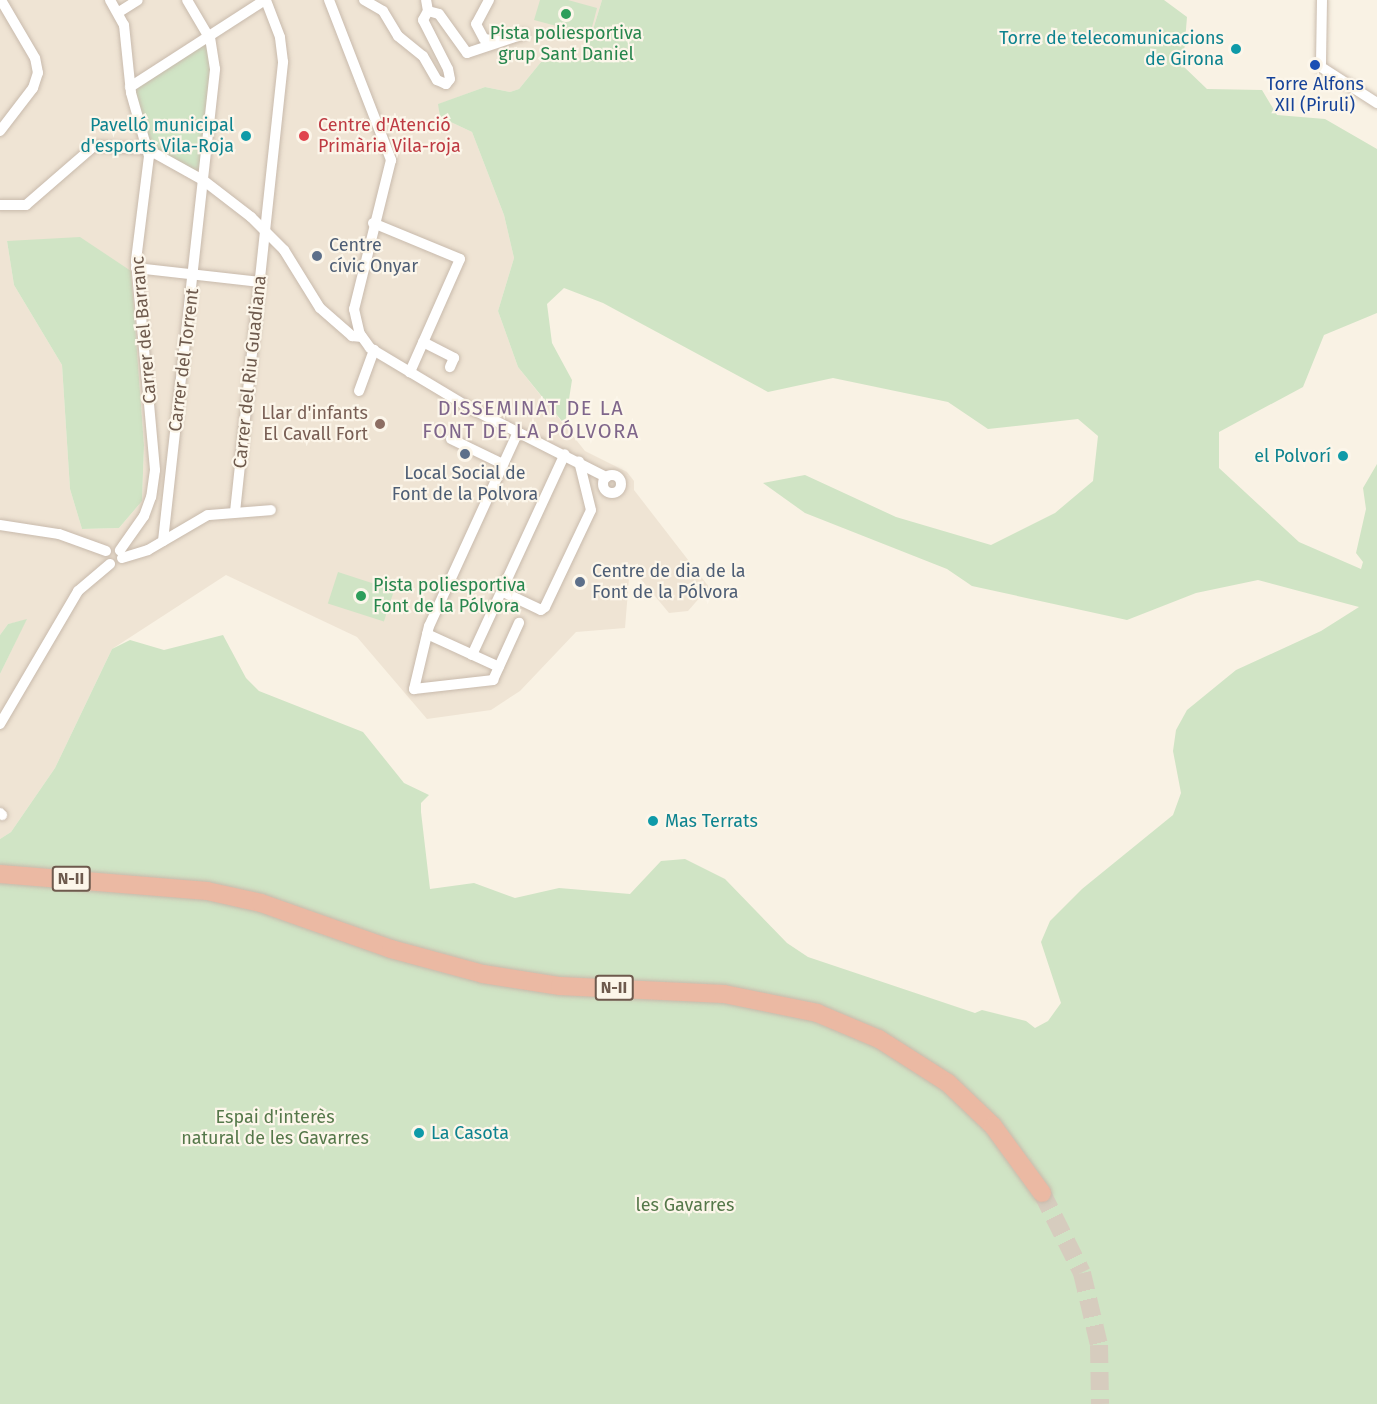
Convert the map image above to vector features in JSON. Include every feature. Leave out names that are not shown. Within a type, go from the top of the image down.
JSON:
[{"type":"highway","name":"N-II","points":[[0,874],[207,891],[261,903],[391,949],[483,974],[560,986],[724,994],[817,1013],[889,1044],[948,1083],[998,1132],[1042,1193]]},
{"type":"street","points":[[0,131],[37,81],[38,68],[1,0]]},
{"type":"street","name":"Carrer del Barranc","points":[[111,0],[124,25],[130,87],[147,148],[136,268],[155,470],[144,516],[121,554]]},
{"type":"street","points":[[119,12],[138,0]]},
{"type":"street","points":[[186,0],[208,35]]},
{"type":"street","points":[[130,87],[265,0]]},
{"type":"street","name":"Carrer del Riu Guadiana","points":[[235,513],[283,62],[277,26],[265,0]]},
{"type":"street","points":[[329,0],[391,160],[354,309],[362,337],[374,350],[410,372],[518,432],[579,461],[606,477]]},
{"type":"street","points":[[364,0],[383,10],[398,36],[423,57],[436,80],[446,84],[450,79],[448,69],[423,20],[427,5],[439,14],[467,53],[486,50],[500,41],[524,34]]},
{"type":"street","points":[[489,0],[476,24],[484,39],[500,41]]},
{"type":"street","points":[[1322,0],[1321,67],[1377,104]]},
{"type":"street","name":"Carrer del Torrent","points":[[163,541],[215,69],[208,35]]},
{"type":"street","points":[[0,205],[26,205],[94,146],[147,148],[203,180],[266,231],[284,250],[320,308],[352,336],[362,337]]},
{"type":"street","points":[[374,223],[460,259],[410,372]]},
{"type":"street","points":[[136,268],[260,282]]},
{"type":"street","points":[[423,342],[454,358],[450,367]]},
{"type":"street","points":[[359,392],[374,350]]},
{"type":"street","points":[[518,432],[427,634],[414,688],[493,680],[519,623]]},
{"type":"street","points":[[451,439],[503,464]]},
{"type":"street","points":[[472,655],[565,454]]},
{"type":"street","points":[[501,591],[541,610],[545,607],[591,510],[579,461]]},
{"type":"street","points":[[0,724],[78,591],[121,554],[163,541],[208,515],[271,510]]},
{"type":"street","points":[[0,525],[59,534],[106,551],[113,547],[121,554]]},
{"type":"street","points":[[106,551],[110,564]]},
{"type":"street","points":[[427,634],[499,668]]},
{"type":"shaded area","points":[[0,0],[602,0],[584,59],[541,62],[519,89],[510,92],[485,87],[439,104],[440,117],[472,132],[504,215],[514,258],[498,311],[518,367],[585,451],[627,472],[634,481],[634,490],[709,587],[688,611],[669,613],[630,566],[625,628],[576,632],[520,691],[491,710],[427,719],[357,637],[226,575],[112,649],[55,768],[11,832],[0,839],[0,674],[26,620],[8,624],[0,635]],"holes":[[[7,241],[131,271],[144,445],[142,501],[119,528],[82,529],[70,489],[62,365],[14,285]]]},
{"type":"green space","name":"Pista poliesportiva grup Sant Daniel","points":[[540,0],[568,0],[597,8],[590,35],[534,20]]},
{"type":"green space","name":"Espai d'interès natural de les Gavarres","points":[[602,0],[1164,0],[1187,17],[1183,66],[1207,89],[1262,90],[1277,115],[1325,119],[1377,149],[1377,313],[1324,335],[1303,387],[1219,432],[1219,468],[1299,542],[1361,569],[1363,562],[1356,553],[1366,509],[1363,488],[1377,464],[1377,1404],[0,1404],[0,839],[11,832],[55,768],[112,649],[130,640],[164,650],[223,635],[246,678],[259,691],[363,732],[404,783],[429,795],[421,803],[421,812],[430,889],[474,883],[515,898],[559,888],[630,894],[661,861],[685,859],[725,879],[787,943],[808,957],[975,1013],[982,1010],[1026,1021],[1035,1028],[1048,1021],[1061,1003],[1041,942],[1050,921],[1082,889],[1173,815],[1181,793],[1173,751],[1176,730],[1187,710],[1236,670],[1321,631],[1359,607],[1258,580],[1196,593],[1127,620],[972,586],[947,569],[805,513],[763,483],[805,475],[896,517],[991,545],[1055,513],[1093,481],[1098,436],[1078,419],[988,429],[948,402],[833,378],[768,392],[603,303],[564,288],[547,304],[552,343],[572,380],[565,425],[518,367],[498,311],[514,258],[504,215],[472,132],[440,117],[438,104],[485,87],[510,92],[519,89],[541,62],[584,59]]},
{"type":"green space","points":[[208,37],[213,51],[202,178],[150,146],[132,85]]},
{"type":"green space","points":[[80,237],[131,271],[144,445],[142,501],[119,528],[82,529],[70,489],[62,365],[14,285],[7,241]]},
{"type":"green space","name":"Pista poliesportiva Font de la Pólvora","points":[[338,572],[394,590],[384,622],[328,603]]},
{"type":"green space","points":[[27,619],[0,674],[0,635],[8,624]]},
{"type":"tunnel","points":[[1042,1193],[1082,1273],[1099,1345],[1100,1404]]},
{"type":"place","name":"Pista poliesportiva grup Sant Daniel","points":[[566,14]]},
{"type":"place","name":"Torre de telecomunicacions de Girona","points":[[1236,49]]},
{"type":"place","name":"Torre Alfons XII (Piruli)","points":[[1315,65]]},
{"type":"place","name":"Pavelló municipal d'esports Vila-Roja","points":[[246,136]]},
{"type":"place","name":"Centre d'Atenció Primària Vila-roja","points":[[304,136]]},
{"type":"place","name":"Centre cívic Onyar","points":[[317,256]]},
{"type":"place","name":"Llar d'infants El Cavall Fort","points":[[380,424]]},
{"type":"place","name":"Local Social de Font de la Polvora","points":[[465,454]]},
{"type":"place","name":"el Polvorí","points":[[1343,456]]},
{"type":"place","name":"Centre de dia de la Font de la Pólvora","points":[[580,582]]},
{"type":"place","name":"Pista poliesportiva Font de la Pólvora","points":[[361,596]]},
{"type":"place","name":"Mas Terrats","points":[[653,821]]},
{"type":"place","name":"La Casota","points":[[419,1133]]},
{"type":"district","name":"DISSEMINAT DE LA FONT DE LA PÓLVORA","points":[[531,420]]},
{"type":"park label","name":"les Gavarres","points":[[685,1205]]}]
